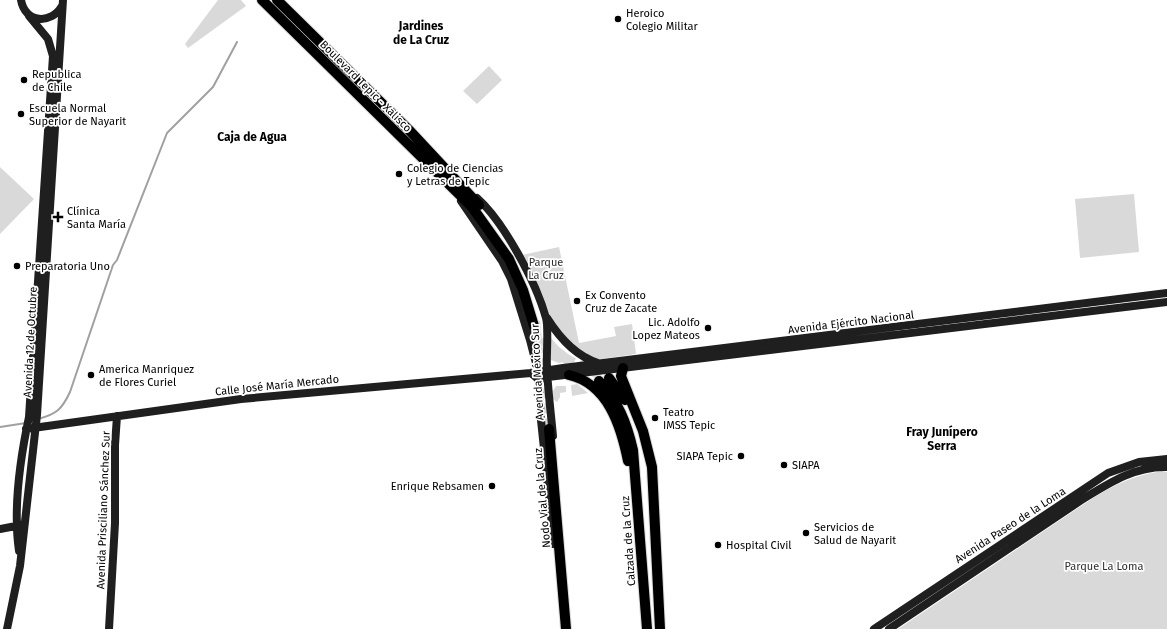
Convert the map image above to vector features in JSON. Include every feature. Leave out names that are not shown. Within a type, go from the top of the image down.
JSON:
[{"type":"main road","name":"Avenida 12 de Octubre","points":[[20,566],[16,526],[32,423],[54,56],[48,39],[22,7],[21,0]]},
{"type":"main road","name":"Boulevard Tepic - Xalisco","points":[[262,0],[456,185]]},
{"type":"main road","name":"Boulevard Tepic - Xalisco","points":[[277,0],[410,130],[456,185]]},
{"type":"main road","name":"Avenida 12 de Octubre","points":[[29,16],[38,20],[47,20],[53,17],[62,3]]},
{"type":"main road","name":"Avenida 12 de Octubre","points":[[7,629],[20,566],[25,524],[62,3]]},
{"type":"main road","points":[[456,185],[495,226],[513,254],[527,284],[539,323],[586,359],[600,364]]},
{"type":"main road","name":"Avenida México Sur","points":[[456,185],[511,279],[530,340],[536,374],[554,542],[560,564]]},
{"type":"main road","name":"Avenida Ejército Nacional","points":[[548,374],[600,364],[1167,293]]},
{"type":"main road","name":"Avenida Ejército Nacional","points":[[536,374],[569,375],[1167,302]]},
{"type":"main road","name":"Avenida México Sur","points":[[539,323],[548,374],[561,543],[560,564],[566,629]]},
{"type":"main road","points":[[623,368],[620,376],[648,448],[652,467],[660,629]]},
{"type":"main road","name":"Calle José María Mercado","points":[[32,423],[117,416],[241,399],[536,374]]},
{"type":"main road","points":[[569,375],[586,381],[608,402],[622,435],[638,514]]},
{"type":"main road","name":"Calzada de la Cruz","points":[[647,629],[638,514],[636,465],[630,435],[604,379],[624,399],[640,434],[652,488]]},
{"type":"main road","name":"Avenida Prisciliano Sánchez Sur","points":[[109,629],[115,523],[115,445],[117,416]]},
{"type":"main road","name":"Nodo Vial de la Cruz","points":[[548,429],[560,564]]},
{"type":"main road","name":"Avenida Paseo de la Loma","points":[[874,629],[1108,473],[1139,462],[1167,460]]},
{"type":"main road","name":"Avenida Paseo de la Loma","points":[[889,629],[1112,481],[1134,472],[1167,467]]},
{"type":"main road","points":[[0,529],[25,524]]},
{"type":"green space","points":[[218,0],[241,0],[246,6],[188,48],[185,44]]},
{"type":"green space","points":[[489,66],[502,80],[477,104],[463,91]]},
{"type":"green space","points":[[0,167],[34,199],[0,234]]},
{"type":"green space","points":[[1134,194],[1139,252],[1080,258],[1075,199]]},
{"type":"green space","name":"Parque La Cruz","points":[[559,247],[579,343],[616,336],[614,327],[632,324],[636,354],[588,361],[564,345],[543,306],[522,255]]},
{"type":"green space","points":[[540,320],[542,340],[541,365],[529,327],[538,324]]},
{"type":"green space","points":[[551,338],[559,347],[572,357],[571,360],[559,363],[551,360]]},
{"type":"green space","points":[[577,384],[588,393],[572,396],[571,385]]},
{"type":"green space","points":[[556,386],[566,386],[566,392],[560,393],[560,397],[557,402],[553,399],[553,391]]},
{"type":"green space","name":"Parque La Loma","points":[[1162,471],[1167,472],[1167,629],[898,629],[1093,498],[1126,481],[1142,475]]},
{"type":"waterway","points":[[38,419],[50,415],[58,410],[70,392],[113,265],[117,260],[167,133],[213,87],[237,42]]},
{"type":"waterway","points":[[0,427],[26,423]]},
{"type":"tunnel","points":[[535,329],[549,429]]},
{"type":"tunnel","points":[[543,338],[549,346],[564,358],[609,378]]},
{"type":"place","name":"Heroico Colegio Militar","points":[[618,19]]},
{"type":"place","name":"Republica de Chile","points":[[24,80]]},
{"type":"place","name":"Escuela Normal Superior de Nayarit","points":[[21,114]]},
{"type":"place","name":"Colegio de Ciencias y Letras de Tepic","points":[[399,174]]},
{"type":"place","name":"Clínica Santa María","points":[[58,217]]},
{"type":"place","name":"Preparatoria Uno","points":[[17,266]]},
{"type":"place","name":"Ex Convento Cruz de Zacate","points":[[577,301]]},
{"type":"place","name":"Lic. Adolfo Lopez Mateos","points":[[708,328]]},
{"type":"place","name":"America Manriquez de Flores Curiel","points":[[91,375]]},
{"type":"place","name":"Teatro IMSS Tepic","points":[[655,418]]},
{"type":"place","name":"SIAPA Tepic","points":[[741,456]]},
{"type":"place","name":"SIAPA","points":[[784,465]]},
{"type":"place","name":"Enrique Rebsamen","points":[[492,486]]},
{"type":"place","name":"Servicios de Salud de Nayarit","points":[[806,533]]},
{"type":"place","name":"Hospital Civil","points":[[718,545]]},
{"type":"district","name":"Jardines de La Cruz","points":[[421,33]]},
{"type":"district","name":"Caja de Agua","points":[[252,137]]},
{"type":"district","name":"Fray Junípero Serra","points":[[942,439]]}]
